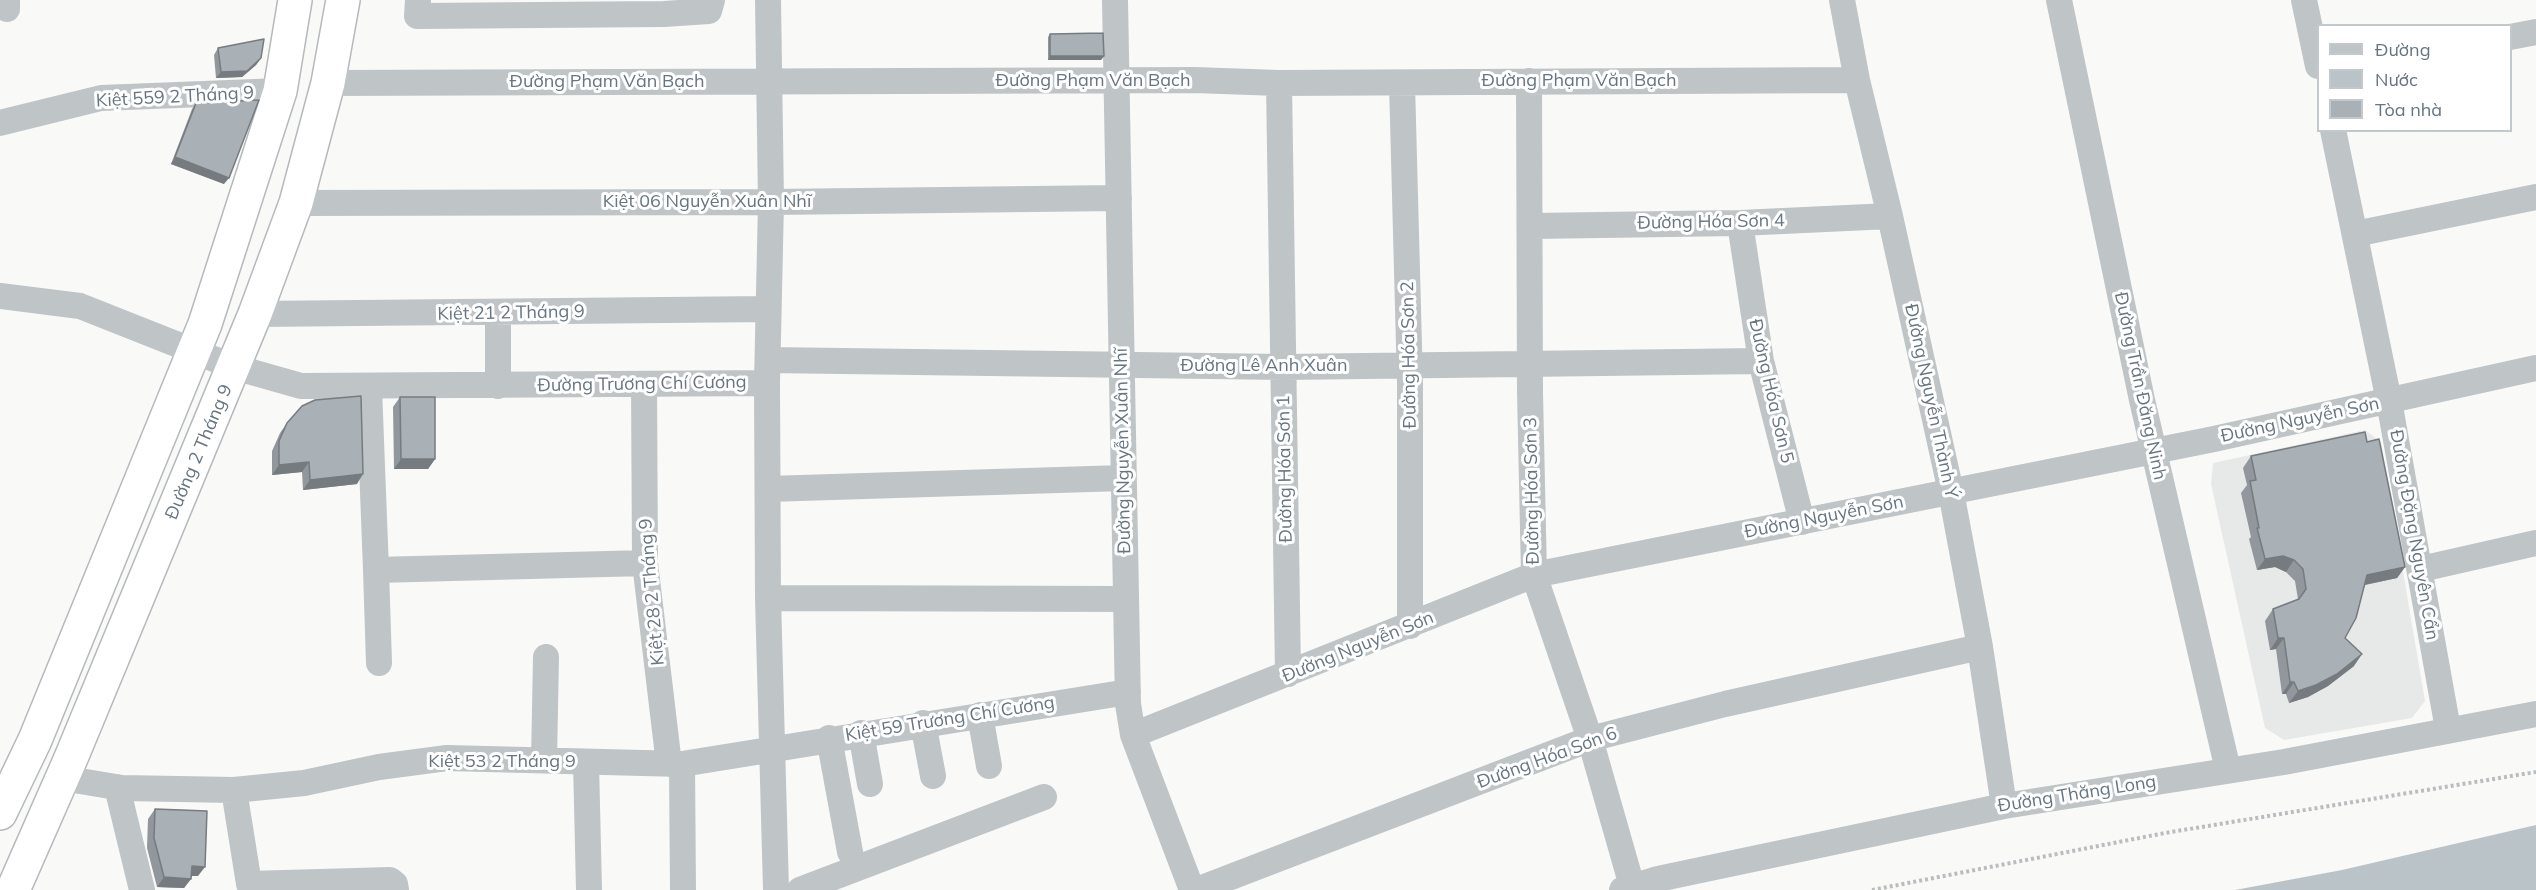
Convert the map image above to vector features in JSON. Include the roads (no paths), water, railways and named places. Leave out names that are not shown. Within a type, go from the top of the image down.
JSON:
[{"type":"highway","points":[[0,812],[35,740],[195,351],[280,91],[296,0]]},
{"type":"highway","name":"Đường 2 Tháng 9","points":[[13,890],[255,314],[296,203],[328,83],[344,0]]},
{"type":"street","points":[[418,0],[417,16],[664,14],[709,11],[712,0]]},
{"type":"street","points":[[767,371],[771,202],[768,0]]},
{"type":"street","name":"Đường Nguyễn Xuân Nhĩ","points":[[1115,0],[1128,692],[1133,735],[1192,890]]},
{"type":"street","name":"Đường Nguyễn Thành Ý","points":[[1842,0],[1857,80],[1890,216],[1951,492],[1980,647],[2004,806]]},
{"type":"street","name":"Đường Trần Đăng Ninh","points":[[2059,0],[2154,450],[2228,770]]},
{"type":"street","points":[[2304,0],[2317,57]]},
{"type":"street","points":[[2512,37],[2536,32]]},
{"type":"street","name":"Đường Phạm Văn Bạch","points":[[328,83],[770,81],[1402,83],[1857,80]]},
{"type":"street","name":"Đường Hóa Sơn 3","points":[[1529,81],[1530,364],[1534,574],[1590,739],[1627,888]]},
{"type":"street","name":"Đường Hóa Sơn 1","points":[[1279,83],[1288,674]]},
{"type":"street","name":"Đường Hóa Sơn 2","points":[[1402,83],[1410,365],[1410,626]]},
{"type":"street","name":"Kiệt 559 2 Tháng 9","points":[[0,123],[101,98],[280,91]]},
{"type":"street","name":"Đường Đặng Nguyên Cẩn","points":[[2332,132],[2389,401],[2421,568],[2448,729]]},
{"type":"street","points":[[2355,234],[2536,197]]},
{"type":"street","name":"Kiệt 06 Nguyễn Xuân Nhĩ","points":[[296,203],[771,202],[1119,198]]},
{"type":"street","name":"Đường Hóa Sơn 4","points":[[1531,226],[1740,223],[1890,216]]},
{"type":"street","name":"Đường Hóa Sơn 5","points":[[1740,223],[1761,361],[1802,522]]},
{"type":"street","name":"Đường Trương Chí Cương","points":[[0,296],[80,306],[234,367],[301,386],[369,388],[644,384],[767,371],[768,598],[776,890]]},
{"type":"street","name":"Kiệt 21 2 Tháng 9","points":[[255,314],[768,309]]},
{"type":"street","points":[[498,313],[498,386]]},
{"type":"street","name":"Đường Lê Anh Xuân","points":[[767,371],[1761,361]]},
{"type":"street","name":"Đường Nguyễn Sơn","points":[[1133,735],[1410,626],[1534,574],[1951,492],[2389,401],[2536,368]]},
{"type":"street","name":"Kiệt 28 2 Tháng 9","points":[[644,384],[645,562],[675,764],[683,890]]},
{"type":"street","points":[[369,388],[379,663]]},
{"type":"street","points":[[768,489],[1123,478]]},
{"type":"street","points":[[2421,568],[2536,543]]},
{"type":"street","points":[[376,570],[645,562]]},
{"type":"street","points":[[768,598],[1125,598]]},
{"type":"street","name":"Đường Hóa Sơn 6","points":[[1197,890],[1590,739],[1725,704],[1980,647]]},
{"type":"street","points":[[544,760],[546,657]]},
{"type":"street","name":"Kiệt 59 Trương Chí Cương","points":[[771,747],[1128,692]]},
{"type":"street","name":"Đường Thăng Long","points":[[1627,888],[2004,806],[2284,762],[2536,714]]},
{"type":"street","points":[[980,715],[989,766]]},
{"type":"street","points":[[923,723],[933,776]]},
{"type":"street","points":[[861,733],[870,784]]},
{"type":"street","points":[[829,738],[850,852]]},
{"type":"street","name":"Kiệt 53 2 Tháng 9","points":[[62,778],[117,787],[234,790],[304,783],[379,767],[447,758],[675,764],[771,747]]},
{"type":"street","points":[[586,762],[589,890]]},
{"type":"street","points":[[117,787],[142,890]]},
{"type":"street","points":[[234,790],[249,887],[390,880],[395,884],[396,890]]},
{"type":"street","points":[[800,890],[1044,797]]},
{"type":"water","points":[[2536,825],[2536,890],[2235,890],[2342,870]]}]
